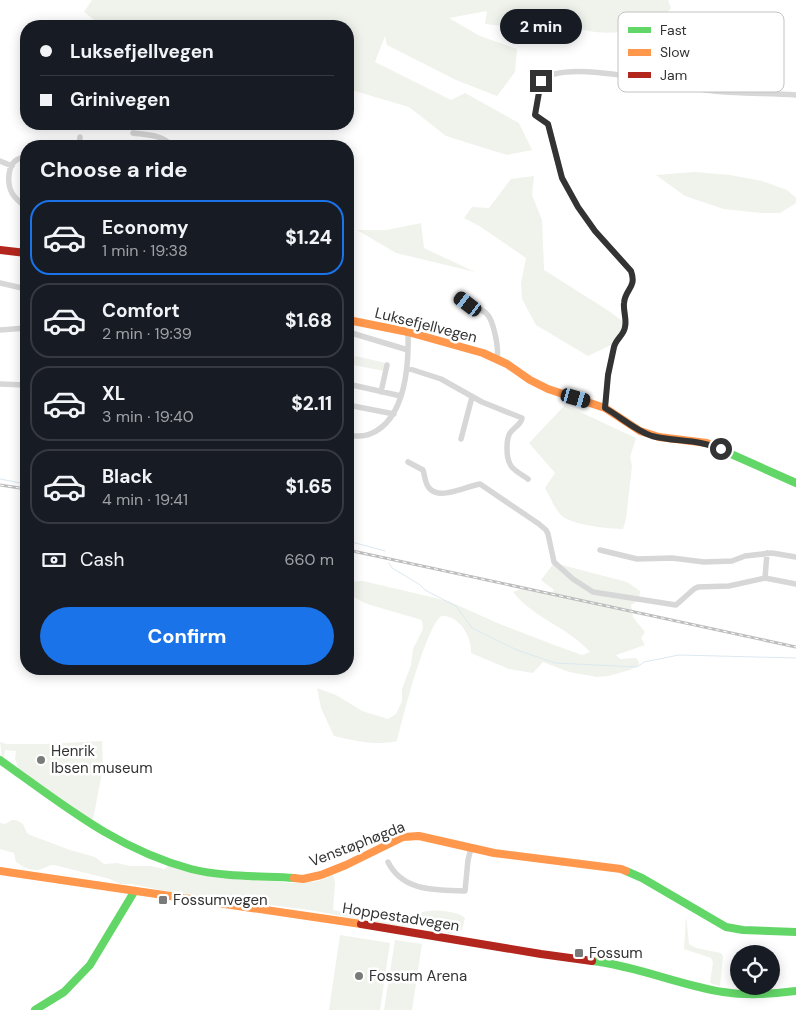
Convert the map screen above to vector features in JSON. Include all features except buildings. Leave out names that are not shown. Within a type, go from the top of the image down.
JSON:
[{"type":"main road","points":[[0,250],[20,252]]},
{"type":"main road","name":"Luksefjellvegen","points":[[354,321],[408,332],[497,359],[542,387],[605,408],[646,434],[707,443],[796,483]]},
{"type":"main road","name":"Venstøphøgda","points":[[0,760],[94,827],[122,843],[143,853],[209,872],[303,879],[321,875],[346,865],[395,841],[410,836],[430,837],[494,853],[621,868],[642,878],[726,927],[796,932]]},
{"type":"main road","name":"Hoppestadvegen","points":[[0,870],[134,892],[347,922],[541,954],[603,962],[724,992],[760,995],[796,991]]},
{"type":"main road","points":[[35,1010],[64,992],[90,965],[134,892]]},
{"type":"street","points":[[605,408],[608,375],[615,343],[625,330],[624,301],[632,288],[633,277],[631,271],[578,207],[562,178],[548,124],[535,115],[543,78],[555,74],[576,72],[618,74]]},
{"type":"street","points":[[741,92],[796,95]]},
{"type":"street","points":[[133,133],[165,140]]},
{"type":"street","points":[[20,158],[12,166],[9,180],[10,188],[20,201]]},
{"type":"street","points":[[0,161],[12,166]]},
{"type":"street","points":[[0,283],[20,288]]},
{"type":"street","name":"Luksefjellvegen","points":[[459,297],[489,316],[498,353],[497,359]]},
{"type":"street","points":[[0,330],[20,328]]},
{"type":"street","points":[[354,435],[370,434],[386,425],[394,414],[401,396],[407,368],[408,332]]},
{"type":"street","points":[[354,334],[408,350]]},
{"type":"street","points":[[382,392],[387,365]]},
{"type":"street","points":[[407,368],[441,379],[472,397],[522,418],[521,422],[509,435],[507,441],[509,461],[512,467],[528,480]]},
{"type":"street","points":[[0,384],[20,385]]},
{"type":"street","points":[[354,385],[401,396]]},
{"type":"street","points":[[461,439],[472,397]]},
{"type":"street","points":[[354,406],[394,414]]},
{"type":"street","points":[[408,462],[423,470],[428,488],[433,491],[451,492],[480,484],[539,524],[548,534],[554,562],[583,586],[597,594],[676,605],[698,587],[729,586],[765,578],[796,584]]},
{"type":"street","points":[[600,550],[637,559],[672,558],[704,562],[732,561],[745,556],[767,553],[796,557]]},
{"type":"street","points":[[765,578],[767,553]]},
{"type":"street","points":[[388,862],[392,870],[401,878],[416,886],[437,890],[465,891],[471,848]]},
{"type":"shaded area","points":[[92,0],[668,0],[671,8],[668,12],[618,12],[618,33],[613,33],[589,31],[558,19],[545,17],[537,17],[529,29],[485,24],[487,11],[449,18],[480,36],[517,49],[515,72],[497,96],[456,80],[387,45],[385,36],[375,62],[451,100],[465,93],[519,123],[532,150],[507,155],[446,136],[409,107],[354,91],[354,20],[94,20],[84,12]]},
{"type":"shaded area","points":[[694,172],[730,175],[762,181],[787,190],[796,198],[796,203],[780,213],[724,209],[685,196],[656,175]]},
{"type":"shaded area","points":[[534,176],[532,195],[542,220],[544,270],[609,311],[626,324],[615,343],[588,356],[536,325],[522,299],[521,283],[526,258],[481,227],[464,218],[472,207],[489,208],[511,179]]},
{"type":"shaded area","points":[[421,223],[424,248],[475,272],[396,253],[357,230],[387,230]]},
{"type":"shaded area","points":[[355,356],[386,363],[384,371],[354,365]]},
{"type":"shaded area","points":[[565,405],[636,438],[630,457],[632,466],[626,519],[623,529],[590,526],[566,518],[556,509],[545,488],[555,473],[529,443]]},
{"type":"shaded area","points":[[554,563],[627,582],[640,591],[639,600],[631,605],[633,617],[645,632],[641,638],[645,645],[616,655],[620,659],[636,658],[639,665],[630,670],[597,677],[569,672],[543,662],[533,673],[509,669],[471,653],[467,634],[459,623],[447,616],[441,616],[428,638],[422,655],[409,694],[397,741],[373,743],[334,736],[321,708],[317,688],[336,695],[362,711],[388,719],[396,714],[402,701],[402,689],[411,665],[413,649],[423,629],[422,620],[367,604],[354,597],[354,582],[363,581],[448,601],[502,625],[582,655],[590,652],[572,636],[530,609],[513,592],[521,589],[550,595],[554,590],[541,580]]},
{"type":"shaded area","points":[[102,741],[103,768],[93,819],[90,821],[20,772],[15,759],[16,751],[5,750],[4,758],[2,758],[0,742],[7,744],[44,744]]},
{"type":"shaded area","points":[[12,820],[23,824],[30,835],[95,857],[104,864],[117,863],[164,869],[170,865],[229,876],[291,883],[322,880],[333,873],[335,883],[333,910],[400,925],[425,911],[450,912],[465,918],[462,930],[451,934],[438,930],[433,921],[424,917],[409,926],[402,927],[310,910],[164,891],[132,884],[120,884],[110,879],[54,865],[38,870],[31,869],[16,862],[14,853],[0,849],[0,823],[5,824]]},
{"type":"shaded area","points":[[686,916],[689,944],[696,948],[721,953],[723,956],[720,986],[710,983],[713,962],[711,958],[684,949]]},
{"type":"shaded area","name":"Fossum Arena","points":[[340,935],[390,943],[380,1010],[329,1010]]},
{"type":"shaded area","points":[[395,940],[422,944],[412,1010],[384,1010]]},
{"type":"waterway","points":[[0,479],[20,483]]},
{"type":"waterway","points":[[354,543],[385,551]]},
{"type":"waterway","points":[[389,563],[392,568],[419,584],[425,590],[456,606],[472,628],[517,650],[555,663],[637,667],[644,662],[679,655],[796,658]]},
{"type":"railway","points":[[0,485],[20,488]]},
{"type":"railway","points":[[354,551],[796,647]]},
{"type":"traffic: fast","points":[[722,450],[796,483]]},
{"type":"traffic: fast","points":[[0,760],[68,809],[138,850],[203,872],[294,878]]},
{"type":"traffic: fast","points":[[626,871],[642,878],[726,927],[743,930],[796,932]]},
{"type":"traffic: fast","points":[[35,1010],[64,992],[90,965],[134,892]]},
{"type":"traffic: fast","points":[[592,961],[609,963],[723,992],[760,994],[796,991]]},
{"type":"traffic: slow","points":[[354,321],[408,332],[483,353],[507,364],[530,380],[548,389],[605,408],[640,431],[659,437],[707,443],[722,450]]},
{"type":"traffic: slow","points":[[294,878],[303,879],[321,875],[403,837],[419,836],[494,853],[626,871]]},
{"type":"traffic: slow","points":[[0,871],[361,924]]},
{"type":"traffic: jam","points":[[0,250],[20,252]]},
{"type":"traffic: jam","points":[[361,924],[592,961]]},
{"type":"place","name":"Henrik Ibsen museum","points":[[41,760]]},
{"type":"place","name":"Fossumvegen","points":[[163,900]]},
{"type":"place","name":"Fossum","points":[[579,953]]},
{"type":"place","name":"Fossum Arena","points":[[359,976]]},
{"type":"route","points":[[541,81],[535,115],[548,124],[552,133],[562,178],[586,219],[631,271],[634,282],[624,301],[625,330],[615,343],[608,375],[605,408],[646,434],[707,443],[721,449]]}]
